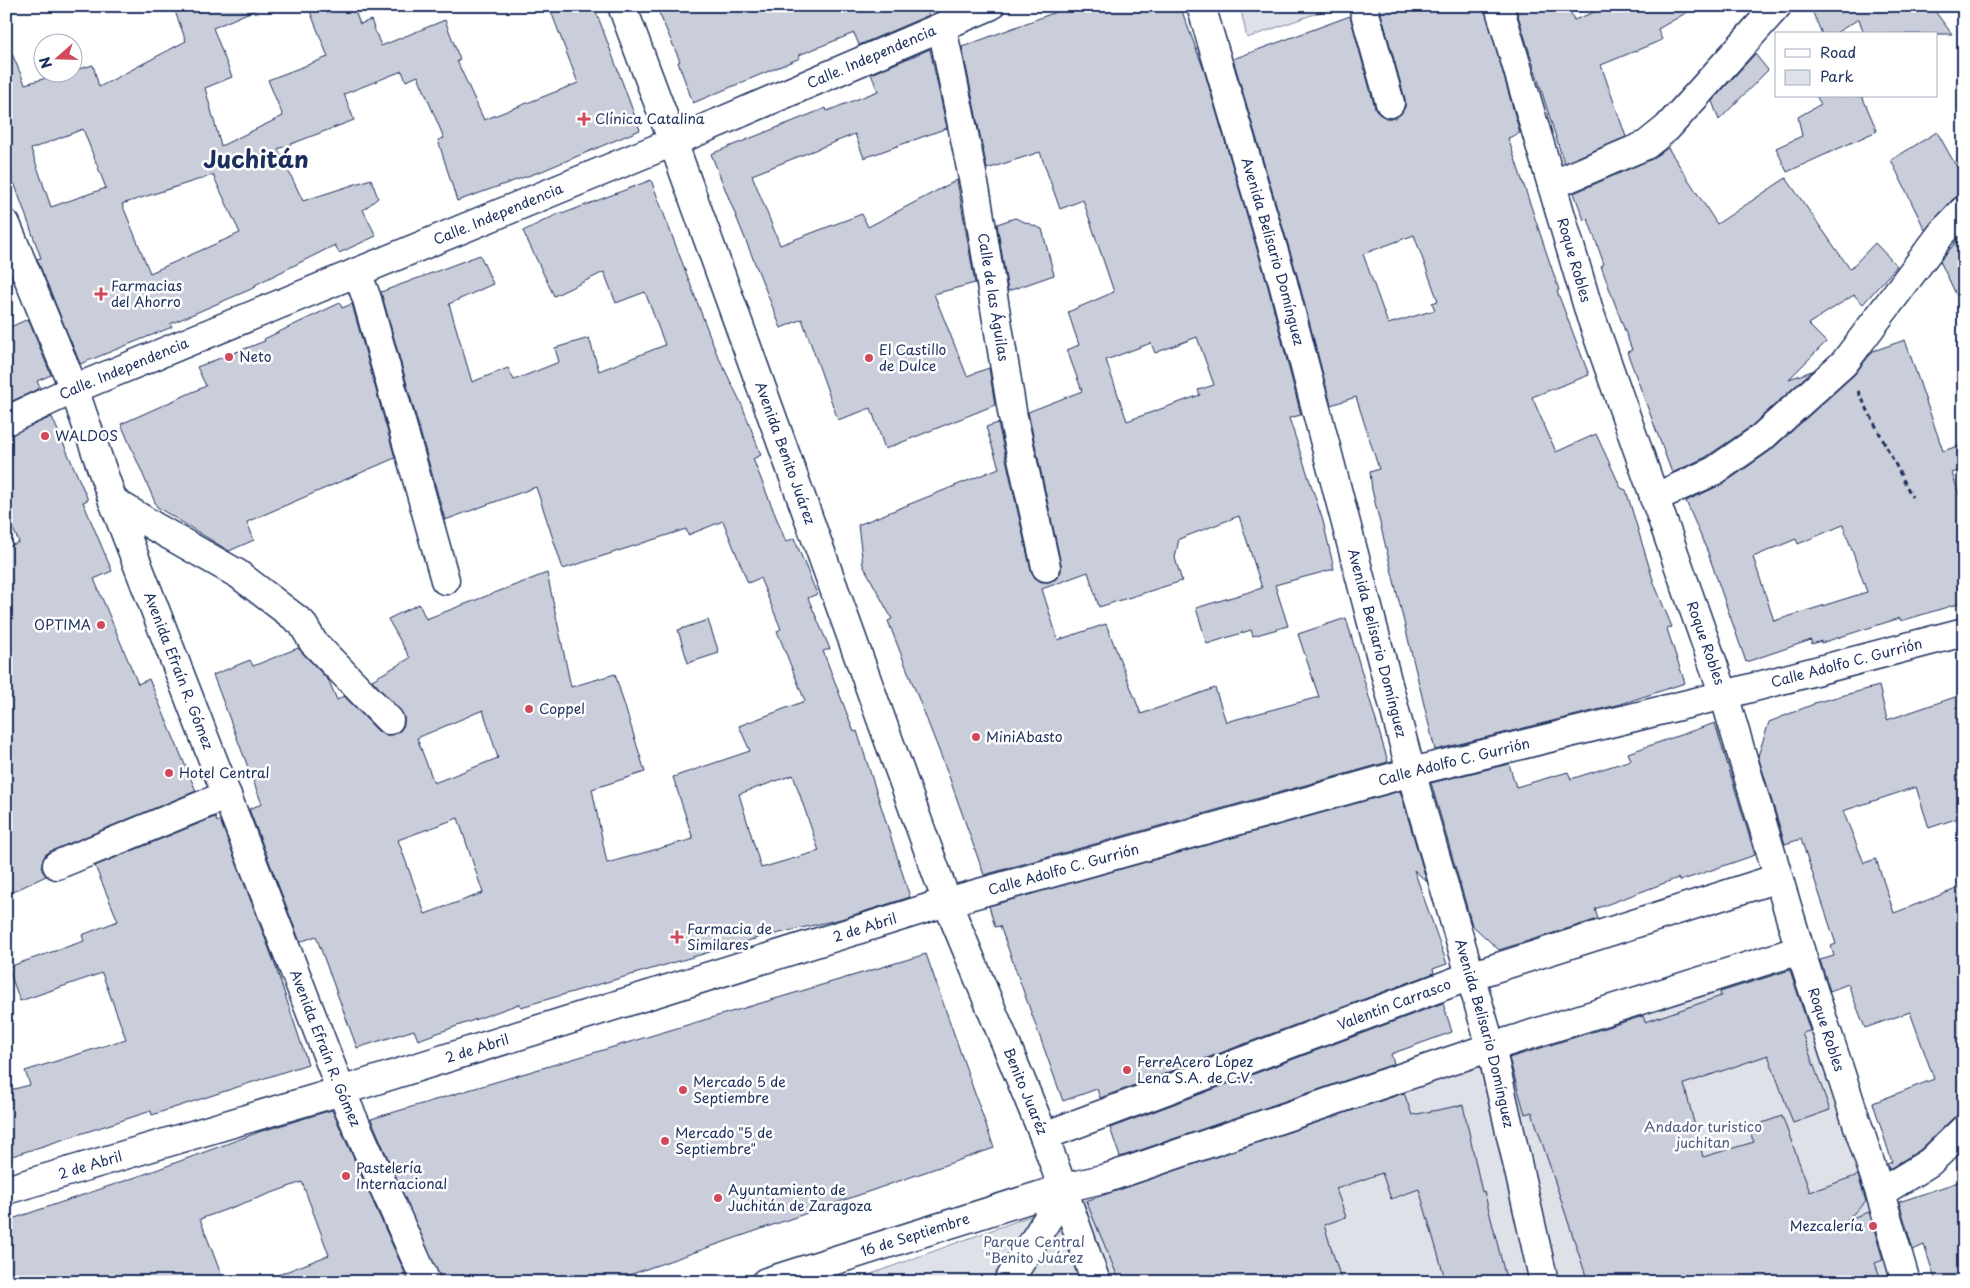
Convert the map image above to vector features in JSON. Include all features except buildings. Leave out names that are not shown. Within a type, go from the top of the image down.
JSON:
[{"type":"street","name":"Avenida Benito Juárez","points":[[622,6],[673,142],[947,902]]},
{"type":"street","name":"Calle. Independencia","points":[[6,421],[74,389],[673,142],[990,6]]},
{"type":"street","name":"Avenida Belisario Domínguez","points":[[1201,6],[1282,279],[1411,772],[1491,1047],[1544,1282]]},
{"type":"street","points":[[1363,6],[1390,103]]},
{"type":"street","name":"Roque Robles","points":[[1499,6],[1590,314],[1724,695],[1800,950],[1880,1193],[1906,1282]]},
{"type":"street","points":[[1552,185],[1646,145],[1668,128],[1777,6]]},
{"type":"street","name":"Calle de las Águilas","points":[[942,27],[976,193],[1014,417],[1046,567]]},
{"type":"street","points":[[1654,498],[1714,471],[1760,439],[1844,363],[1942,234],[1964,210]]},
{"type":"street","name":"Avenida Efraín R. Gómez","points":[[6,224],[74,389],[113,501],[341,1091],[426,1282]]},
{"type":"street","points":[[357,272],[368,299],[445,580]]},
{"type":"street","points":[[113,501],[238,574],[302,623],[313,642],[390,720]]},
{"type":"street","name":"Calle Adolfo C. Gurrión","points":[[947,902],[1411,772],[1724,695],[1964,632]]},
{"type":"street","points":[[57,865],[227,795]]},
{"type":"street","name":"Valentín Carrasco","points":[[1044,1136],[1470,976],[1778,878]]},
{"type":"street","name":"2 de Abril","points":[[6,1190],[341,1091],[947,902]]},
{"type":"street","name":"Benito Juaréz","points":[[947,902],[1044,1136],[1096,1282]]},
{"type":"street","points":[[1008,1282],[1055,1207],[1064,1188],[1107,1178],[1491,1047],[1800,950]]},
{"type":"street","points":[[1880,1193],[1930,1162],[1964,1129]]},
{"type":"street","name":"16 de Septiembre","points":[[766,1282],[814,1274],[1064,1188]]},
{"type":"path","points":[[1844,363],[1912,497]]},
{"type":"green space","points":[[1240,6],[1337,6],[1247,38]]},
{"type":"green space","name":"Andador turistico juchitan","points":[[1800,950],[1906,1282],[1097,1282],[1064,1188]]},
{"type":"green space","name":"Parque Central \"Benito Juárez","points":[[1055,1207],[1079,1282],[849,1282]]},
{"type":"place","name":"Clínica Catalina","points":[[584,119]]},
{"type":"place","name":"Farmacias del Ahorro","points":[[101,294]]},
{"type":"place","name":"Neto","points":[[229,357]]},
{"type":"place","name":"El Castillo de Dulce","points":[[869,358]]},
{"type":"place","name":"WALDOS","points":[[45,436]]},
{"type":"place","name":"OPTIMA","points":[[101,625]]},
{"type":"place","name":"Coppel","points":[[529,709]]},
{"type":"place","name":"MiniAbasto","points":[[976,737]]},
{"type":"place","name":"Hotel Central","points":[[169,773]]},
{"type":"place","name":"Farmacia de Similares","points":[[677,937]]},
{"type":"place","name":"FerreAcero López Lena S.A. de C.V.","points":[[1127,1070]]},
{"type":"place","name":"Mercado 5 de Septiembre","points":[[683,1090]]},
{"type":"place","name":"Mercado \"5 de Septiembre\"","points":[[665,1141]]},
{"type":"place","name":"Pastelería Internacional","points":[[346,1176]]},
{"type":"place","name":"Ayuntamiento de Juchitán de Zaragoza","points":[[718,1198]]},
{"type":"place","name":"Mezcalería","points":[[1873,1226]]},
{"type":"district","name":"Juchitán","points":[[256,160]]}]
